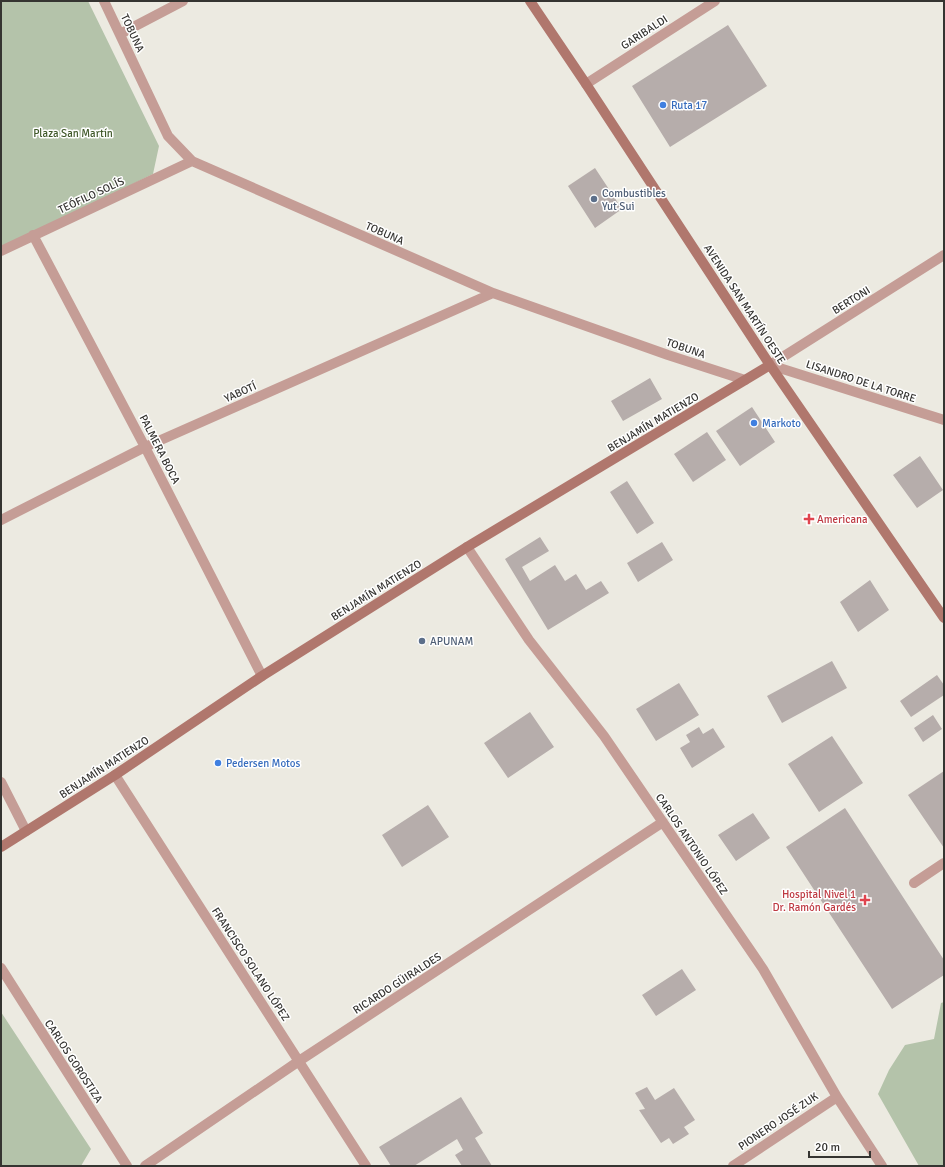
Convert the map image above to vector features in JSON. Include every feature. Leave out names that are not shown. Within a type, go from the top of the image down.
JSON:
[{"type":"main road","name":"AVENIDA SAN MARTÍN OESTE","points":[[530,1],[770,364],[944,618]]},
{"type":"main road","name":"BENJAMÍN MATIENZO","points":[[1,847],[115,775],[262,676],[467,547],[770,364]]},
{"type":"street","name":"TOBUNA","points":[[104,1],[168,136],[192,161],[493,293],[661,353],[744,380]]},
{"type":"street","points":[[120,34],[183,1]]},
{"type":"street","name":"GARIBALDI","points":[[586,84],[715,1]]},
{"type":"street","name":"TEÓFILO SOLÍS","points":[[1,251],[192,161]]},
{"type":"street","name":"PALMERA BOCA","points":[[33,235],[145,447],[262,676]]},
{"type":"street","name":"BERTONI","points":[[770,364],[944,255]]},
{"type":"street","name":"YABOTÍ","points":[[1,520],[145,447],[493,293]]},
{"type":"street","name":"LISANDRO DE LA TORRE","points":[[770,364],[944,420]]},
{"type":"street","name":"CARLOS ANTONIO LÓPEZ","points":[[467,547],[529,640],[604,736],[763,969],[837,1097],[882,1166]]},
{"type":"street","name":"FRANCISCO SOLANO LÓPEZ","points":[[115,775],[366,1166]]},
{"type":"street","points":[[1,782],[26,831]]},
{"type":"street","name":"RICARDO GÜIRALDES","points":[[145,1166],[299,1061],[663,822]]},
{"type":"street","points":[[914,883],[944,863]]},
{"type":"street","name":"CARLOS GOROSTIZA","points":[[1,968],[127,1166]]},
{"type":"street","name":"PIONERO JOSÉ ZUK","points":[[733,1166],[837,1097]]},
{"type":"green space","name":"Plaza San Martín","points":[[1,1],[88,1],[159,146],[153,174],[1,249]]},
{"type":"green space","points":[[944,1002],[944,1166],[919,1166],[878,1094],[889,1070],[905,1045],[934,1039],[941,1003]]},
{"type":"green space","points":[[1,1012],[91,1149],[81,1166],[1,1166]]},
{"type":"building","points":[[728,25],[767,86],[670,147],[632,86]]},
{"type":"building","points":[[595,168],[622,209],[595,228],[568,186]]},
{"type":"building","points":[[650,378],[662,399],[623,421],[611,401]]},
{"type":"building","points":[[752,407],[775,442],[740,466],[716,431]]},
{"type":"building","points":[[707,432],[726,460],[693,482],[674,454]]},
{"type":"building","points":[[920,456],[943,490],[917,508],[893,475]]},
{"type":"building","points":[[627,481],[654,523],[637,534],[610,492]]},
{"type":"building","points":[[540,537],[549,551],[522,567],[530,581],[555,565],[565,581],[576,574],[586,590],[601,581],[609,593],[548,630],[505,559]]},
{"type":"building","points":[[662,542],[673,560],[638,582],[627,563]]},
{"type":"building","points":[[870,580],[889,610],[858,632],[840,602]]},
{"type":"building","points":[[832,661],[847,688],[782,723],[767,696]]},
{"type":"building","points":[[937,675],[944,685],[944,695],[911,717],[900,701]]},
{"type":"building","points":[[679,683],[699,715],[656,741],[636,709]]},
{"type":"building","points":[[530,712],[554,747],[508,778],[484,743]]},
{"type":"building","points":[[933,715],[942,729],[923,742],[914,728]]},
{"type":"building","points":[[699,727],[703,734],[713,728],[725,747],[692,768],[680,748],[690,742],[686,735]]},
{"type":"building","points":[[832,736],[863,783],[819,812],[788,764]]},
{"type":"building","points":[[944,771],[944,848],[908,795]]},
{"type":"building","points":[[428,805],[449,837],[402,867],[382,835]]},
{"type":"building","points":[[845,808],[944,960],[944,975],[892,1009],[786,847]]},
{"type":"building","points":[[753,813],[770,838],[736,861],[718,835]]},
{"type":"building","points":[[682,969],[696,990],[656,1016],[642,995]]},
{"type":"building","points":[[647,1087],[655,1100],[674,1088],[695,1120],[684,1127],[689,1134],[673,1144],[669,1138],[661,1143],[639,1110],[645,1109],[635,1093]]},
{"type":"building","points":[[461,1097],[483,1133],[475,1138],[492,1166],[462,1166],[455,1155],[463,1150],[457,1139],[414,1166],[391,1166],[379,1147]]},
{"type":"place","name":"Ruta 17","points":[[663,105]]},
{"type":"place","name":"Combustibles Yut Sui","points":[[594,199]]},
{"type":"place","name":"Markoto","points":[[754,423]]},
{"type":"place","name":"Americana","points":[[809,519]]},
{"type":"place","name":"APUNAM","points":[[422,641]]},
{"type":"place","name":"Pedersen Motos","points":[[218,763]]},
{"type":"place","name":"Hospital Nivel 1 Dr. Ramón Gardés","points":[[865,900]]}]
